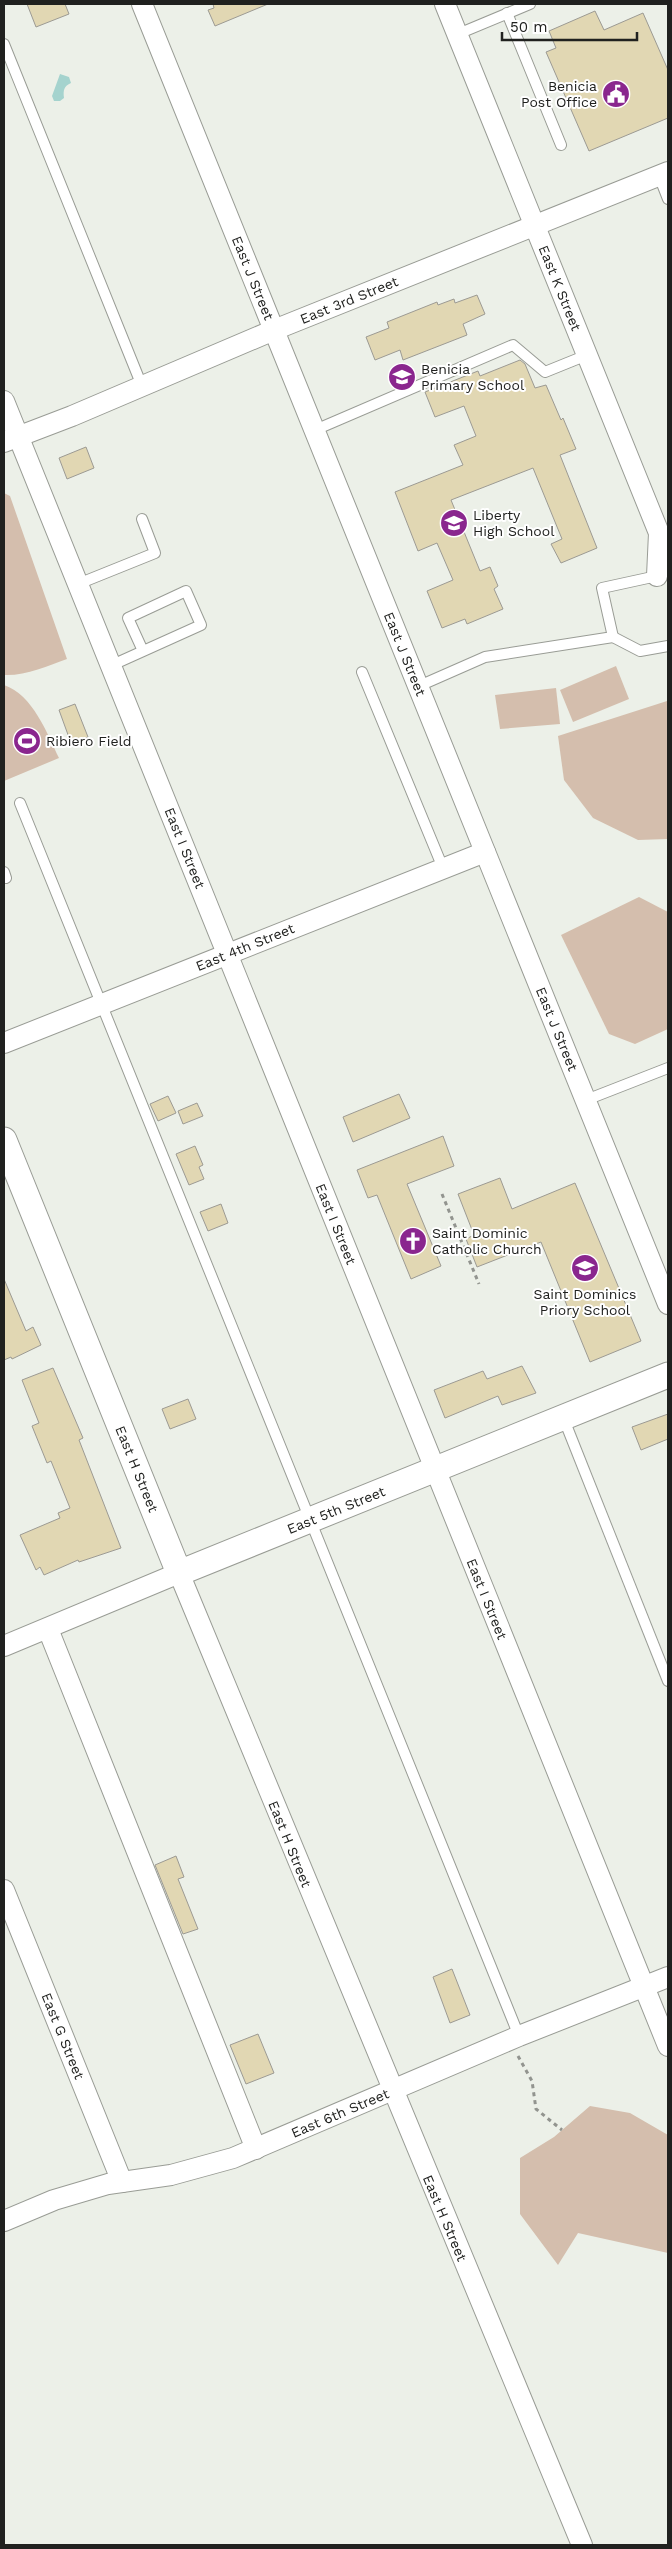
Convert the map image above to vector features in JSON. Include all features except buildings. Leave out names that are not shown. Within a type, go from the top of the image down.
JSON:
[{"type":"street","name":"East J Street","points":[[142,4],[668,1304]]},
{"type":"street","name":"East K Street","points":[[445,4],[659,533],[664,577]]},
{"type":"street","name":"East 3rd Street","points":[[11,439],[274,330],[664,174]]},
{"type":"street","name":"East I Street","points":[[4,401],[11,439],[78,584],[668,2046]]},
{"type":"street","name":"East 4th Street","points":[[4,1043],[485,852]]},
{"type":"street","name":"East H Street","points":[[4,1140],[179,1573],[392,2091],[582,2545]]},
{"type":"street","name":"East 5th Street","points":[[4,1646],[668,1375]]},
{"type":"street","points":[[48,1629],[256,2149]]},
{"type":"street","name":"East G Street","points":[[4,1890],[122,2182]]},
{"type":"street","name":"East 6th Street","points":[[4,2221],[54,2200],[108,2184],[171,2175],[256,2149],[514,2038],[668,1977]]},
{"type":"lane","points":[[458,34],[530,4]]},
{"type":"lane","points":[[507,13],[561,145]]},
{"type":"lane","points":[[4,44],[142,386]]},
{"type":"lane","points":[[664,174],[668,199]]},
{"type":"lane","points":[[315,430],[513,345],[545,372],[587,355]]},
{"type":"lane","points":[[78,584],[155,553],[142,519]]},
{"type":"lane","points":[[613,638],[602,588],[664,577]]},
{"type":"lane","points":[[110,666],[201,625],[186,591],[128,618],[143,651]]},
{"type":"lane","points":[[418,686],[485,657],[613,638],[640,651],[668,646]]},
{"type":"lane","points":[[362,672],[444,868]]},
{"type":"lane","points":[[20,803],[310,1520],[514,2038]]},
{"type":"lane","points":[[586,1100],[668,1068]]},
{"type":"lane","points":[[563,1418],[668,1681]]},
{"type":"path","points":[[442,1194],[479,1284]]},
{"type":"path","points":[[514,2038],[532,2081],[536,2109],[562,2130]]},
{"type":"shaded area","points":[[4,493],[10,496],[67,659],[36,670],[12,675],[4,675]]},
{"type":"shaded area","points":[[616,666],[629,699],[573,722],[560,690]]},
{"type":"shaded area","name":"Ribiero Field","points":[[4,685],[23,697],[31,706],[59,758],[4,781]]},
{"type":"shaded area","points":[[556,688],[560,724],[500,729],[495,695]]},
{"type":"shaded area","points":[[667,701],[668,839],[638,840],[593,818],[564,780],[558,736]]},
{"type":"shaded area","points":[[639,897],[668,912],[668,1029],[635,1044],[609,1034],[561,935]]},
{"type":"shaded area","points":[[590,2106],[630,2113],[668,2135],[668,2253],[578,2233],[558,2265],[520,2214],[520,2158],[554,2137]]},
{"type":"water","points":[[60,74],[69,77],[71,83],[64,89],[64,98],[60,101],[54,101],[52,96]]},
{"type":"place","name":"Benicia Post Office","points":[[616,94]]},
{"type":"place","name":"Benicia Primary School","points":[[402,377]]},
{"type":"place","name":"Liberty High School","points":[[454,523]]},
{"type":"place","name":"Ribiero Field","points":[[27,741]]},
{"type":"place","name":"Saint Dominic Catholic Church","points":[[413,1241]]},
{"type":"place","name":"Saint Dominics Priory School","points":[[585,1268]]}]
